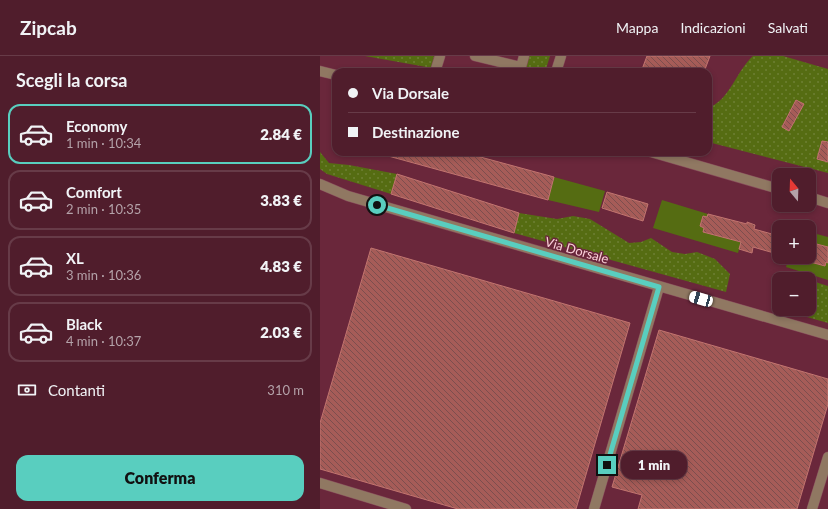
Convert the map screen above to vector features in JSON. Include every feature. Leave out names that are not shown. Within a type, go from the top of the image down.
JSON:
[{"type":"street","points":[[436,68],[440,56]]},
{"type":"street","points":[[475,56],[521,66],[524,56]]},
{"type":"street","points":[[557,68],[561,56]]},
{"type":"street","points":[[320,71],[332,73]]},
{"type":"street","points":[[665,156],[772,187]]},
{"type":"street","name":"Via Dorsale","points":[[320,184],[355,198],[828,336]]},
{"type":"street","points":[[816,199],[828,203]]},
{"type":"street","points":[[594,509],[659,287]]},
{"type":"street","points":[[812,509],[828,457]]},
{"type":"street","points":[[320,483],[390,507],[406,509]]},
{"type":"green space","points":[[365,56],[434,56],[432,68]]},
{"type":"green space","points":[[526,56],[550,56],[546,68],[522,68]]},
{"type":"green space","points":[[753,56],[783,56],[828,69],[828,142],[822,141],[817,159],[828,162],[828,173],[816,170],[816,168],[809,168],[712,143],[712,106],[722,99],[747,62]],"holes":[[[796,100],[803,105],[789,131],[782,126]]]},
{"type":"green space","points":[[320,152],[329,163],[349,165],[397,174],[391,194],[327,174],[320,169]]},
{"type":"green space","points":[[554,177],[605,191],[599,212],[548,200]]},
{"type":"green space","points":[[662,200],[708,214],[707,217],[703,216],[700,226],[704,228],[703,232],[741,242],[738,253],[653,228]]},
{"type":"green space","points":[[519,213],[557,219],[573,216],[590,219],[629,243],[641,242],[651,238],[672,252],[685,254],[697,252],[715,259],[730,274],[726,292],[514,233]]},
{"type":"green space","points":[[816,234],[828,237],[828,247],[816,244]]},
{"type":"green space","points":[[826,262],[828,263],[828,280],[816,276],[816,272],[802,272],[786,267],[787,264],[816,264],[824,266]]},
{"type":"green space","points":[[816,282],[828,286],[828,323],[804,316],[816,316]]},
{"type":"building","points":[[647,56],[710,56],[706,68],[642,68]]},
{"type":"building","points":[[796,100],[804,104],[789,131],[782,127]]},
{"type":"building","points":[[822,141],[828,142],[828,162],[817,159]]},
{"type":"building","points":[[388,156],[477,156],[554,177],[548,200]]},
{"type":"building","points":[[397,174],[519,213],[514,233],[391,194]]},
{"type":"building","points":[[607,192],[648,204],[643,221],[602,208]]},
{"type":"building","points":[[708,214],[747,224],[747,222],[755,225],[754,229],[772,234],[772,252],[753,247],[752,253],[739,249],[741,242],[703,232],[704,228],[700,226],[703,216],[707,217]]},
{"type":"building","points":[[816,244],[828,247],[828,263],[826,262],[825,266],[816,264]]},
{"type":"building","points":[[371,248],[630,323],[576,509],[458,509],[320,469],[320,423]]},
{"type":"building","points":[[659,330],[828,379],[828,404],[797,509],[638,509],[642,495],[612,487]]},
{"type":"route","points":[[377,205],[659,287],[607,465]]}]
